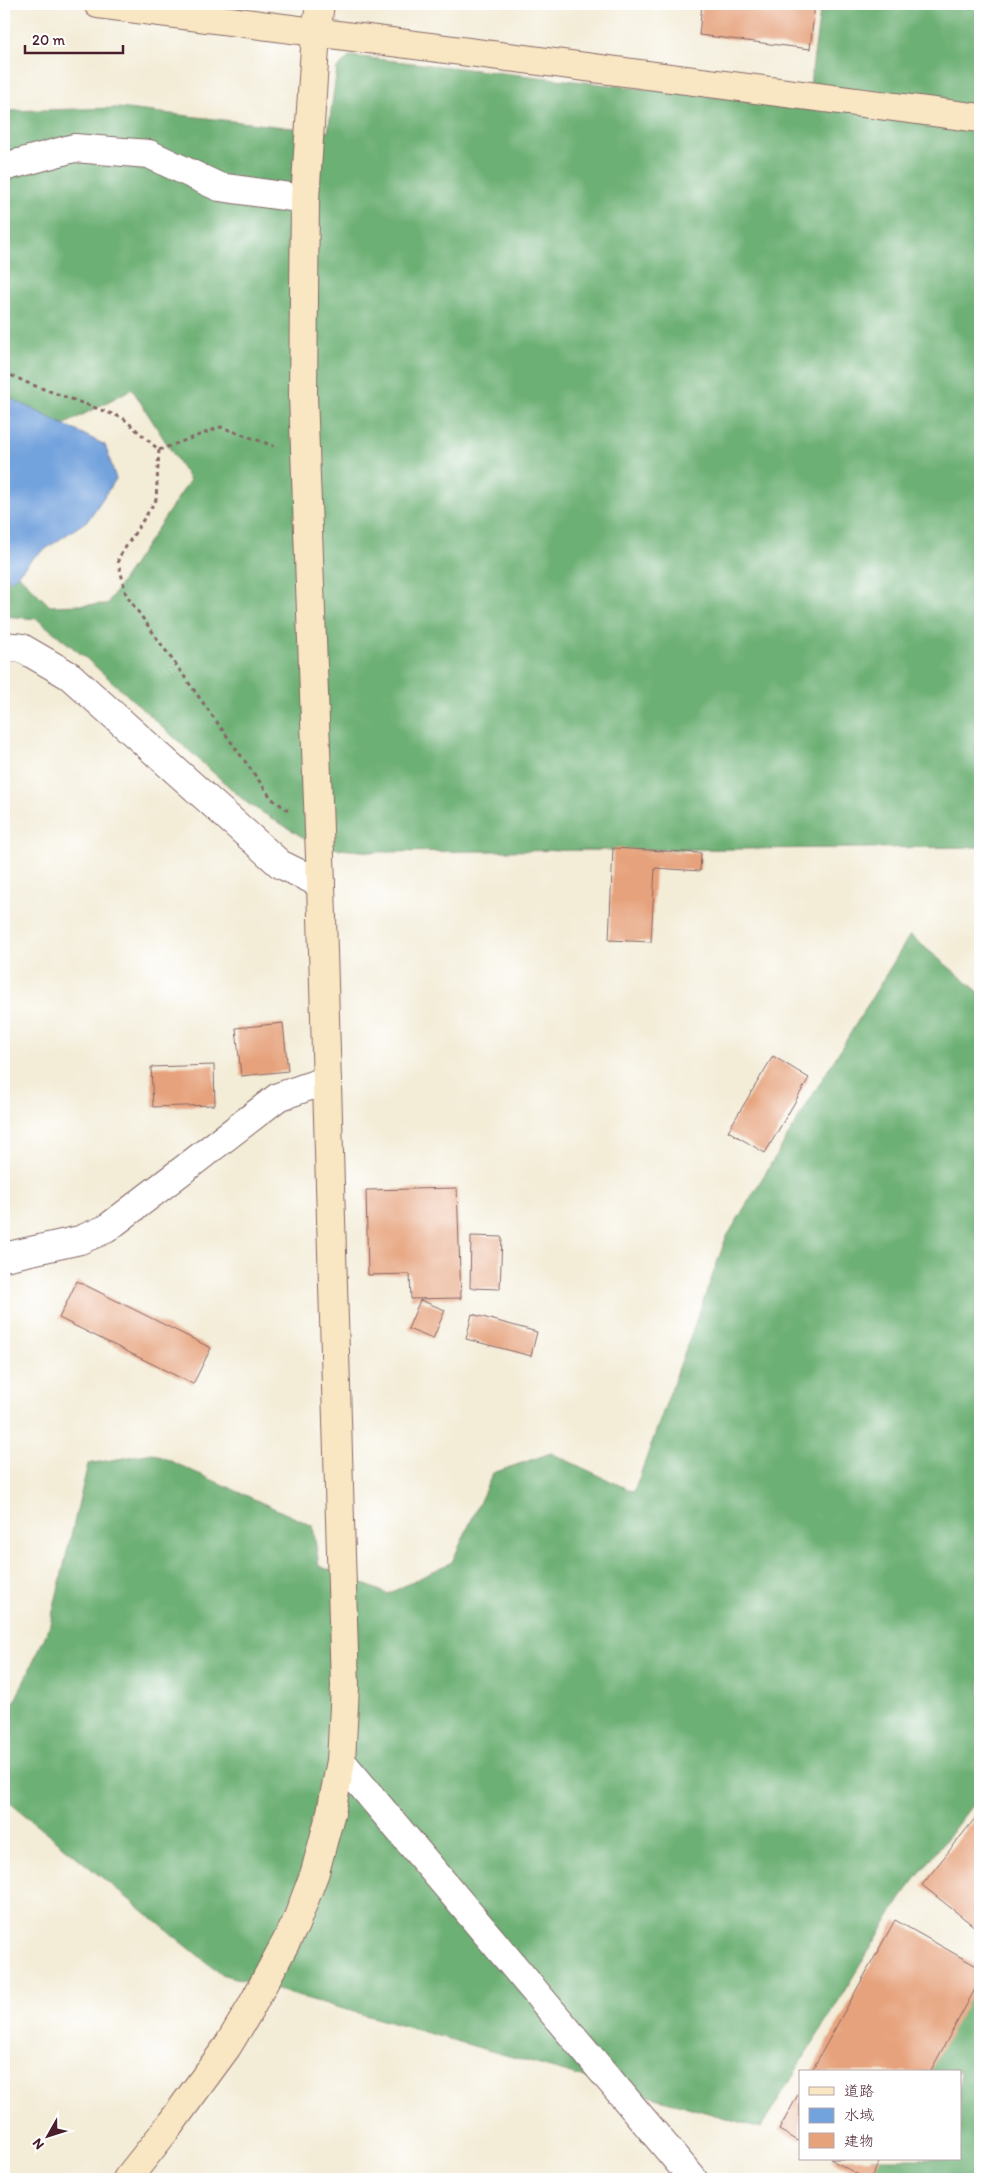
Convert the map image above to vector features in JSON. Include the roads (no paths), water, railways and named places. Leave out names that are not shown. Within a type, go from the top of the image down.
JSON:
[{"type":"street","points":[[98,4],[980,118]]},
{"type":"street","points":[[127,2179],[227,2047],[274,1967],[295,1925],[315,1872],[341,1761],[345,1687],[321,884],[302,395],[305,199],[316,33],[320,4]]},
{"type":"street","points":[[4,167],[74,148],[149,154],[219,187],[305,199]]},
{"type":"street","points":[[4,646],[22,648],[70,676],[280,864],[321,884]]},
{"type":"street","points":[[4,1257],[80,1240],[106,1229],[278,1097],[327,1080]]},
{"type":"street","points":[[341,1761],[693,2179]]},
{"type":"water","points":[[4,395],[105,445],[116,479],[88,520],[34,557],[11,581],[4,577]]}]
